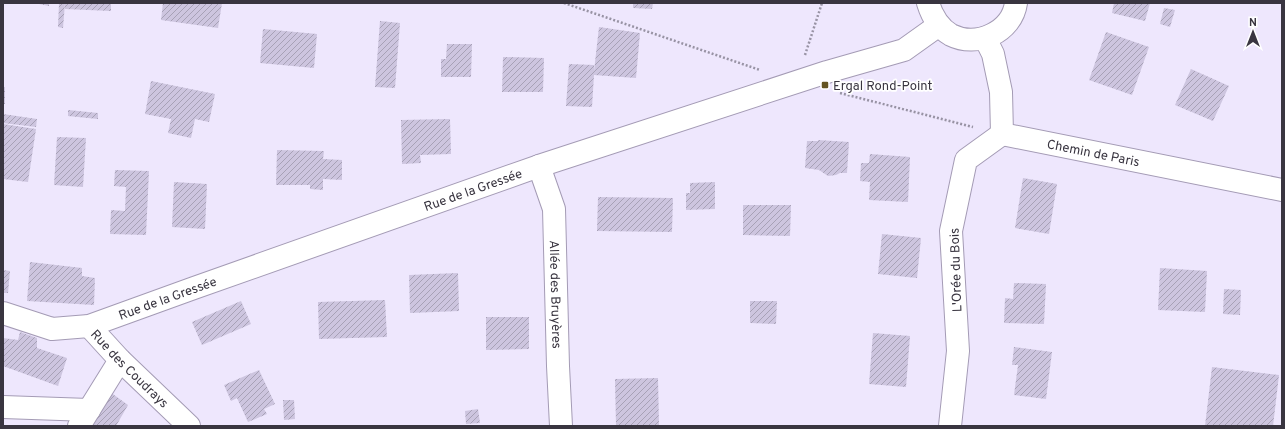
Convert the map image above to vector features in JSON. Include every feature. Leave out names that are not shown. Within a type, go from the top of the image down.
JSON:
[{"type":"street","points":[[928,3],[933,18],[939,25],[951,35],[966,39],[985,38],[999,31],[1011,19],[1016,3]]},
{"type":"street","name":"Rue de la Gressée","points":[[3,314],[52,329],[88,326],[539,166],[796,82],[904,50],[939,25]]},
{"type":"street","points":[[985,38],[993,54],[1001,92],[1002,134]]},
{"type":"street","name":"Chemin de Paris","points":[[1002,134],[1282,190]]},
{"type":"street","name":"L'Orée du Bois","points":[[950,426],[958,351],[951,231],[966,160],[1002,134]]},
{"type":"street","name":"Allée des Bruyères","points":[[539,166],[554,209],[561,426]]},
{"type":"street","name":"Rue des Coudrays","points":[[88,326],[120,360],[189,426]]},
{"type":"street","points":[[3,407],[84,418],[120,360]]},
{"type":"path","points":[[564,3],[796,82],[822,3]]},
{"type":"path","points":[[834,92],[1002,134]]},
{"type":"building","points":[[34,3],[49,3],[49,6]]},
{"type":"building","points":[[59,3],[65,3],[63,28],[58,27]]},
{"type":"building","points":[[65,3],[111,3],[111,11],[65,9]]},
{"type":"building","points":[[163,3],[222,3],[218,28],[161,20]]},
{"type":"building","points":[[633,3],[653,3],[652,9],[633,8]]},
{"type":"building","points":[[1114,3],[1150,3],[1145,21],[1112,13]]},
{"type":"building","points":[[1164,8],[1175,10],[1170,27],[1160,24]]},
{"type":"building","points":[[380,21],[400,23],[395,88],[375,87]]},
{"type":"building","points":[[599,27],[640,33],[636,78],[594,75],[592,107],[566,106],[569,64],[594,65],[594,71]]},
{"type":"building","points":[[263,29],[317,34],[314,68],[260,63]]},
{"type":"building","points":[[1106,32],[1149,47],[1132,95],[1089,80]]},
{"type":"building","points":[[447,44],[472,44],[471,77],[441,77],[441,59],[446,59]]},
{"type":"building","points":[[503,57],[544,58],[543,92],[502,92]]},
{"type":"building","points":[[1191,69],[1229,86],[1213,121],[1175,105]]},
{"type":"building","points":[[151,81],[215,94],[209,122],[195,119],[191,138],[168,133],[171,119],[145,114]]},
{"type":"building","points":[[3,87],[5,87],[5,104],[3,104]]},
{"type":"building","points":[[68,110],[98,113],[98,119],[68,116]]},
{"type":"building","points":[[3,114],[37,119],[36,127],[3,123]]},
{"type":"building","points":[[450,119],[451,154],[420,155],[421,163],[402,164],[401,120]]},
{"type":"building","points":[[3,124],[36,129],[28,182],[3,179]]},
{"type":"building","points":[[57,137],[86,138],[83,187],[54,185]]},
{"type":"building","points":[[818,140],[849,142],[847,173],[828,176],[819,170],[805,168],[807,141]]},
{"type":"building","points":[[277,150],[324,151],[323,159],[342,160],[342,180],[323,179],[323,190],[310,189],[310,185],[276,185]]},
{"type":"building","points":[[870,154],[910,157],[908,202],[869,200],[870,182],[860,181],[861,163],[869,163]]},
{"type":"building","points":[[115,170],[149,171],[146,235],[110,234],[111,210],[125,211],[126,187],[114,186]]},
{"type":"building","points":[[1023,178],[1057,184],[1049,234],[1015,228]]},
{"type":"building","points":[[174,182],[207,184],[205,229],[172,227]]},
{"type":"building","points":[[715,182],[715,209],[686,210],[686,193],[690,193],[690,183]]},
{"type":"building","points":[[598,197],[673,198],[672,232],[597,231]]},
{"type":"building","points":[[743,205],[791,205],[790,236],[743,235]]},
{"type":"building","points":[[882,234],[921,238],[917,278],[878,274]]},
{"type":"building","points":[[30,262],[82,268],[82,276],[95,278],[94,305],[27,301]]},
{"type":"building","points":[[1160,268],[1207,271],[1205,312],[1158,310]]},
{"type":"building","points":[[3,270],[10,271],[8,293],[3,293]]},
{"type":"building","points":[[458,273],[459,311],[410,313],[409,275]]},
{"type":"building","points":[[1014,283],[1046,284],[1044,324],[1004,323],[1005,298],[1013,299]]},
{"type":"building","points":[[1224,289],[1241,290],[1240,315],[1223,314]]},
{"type":"building","points":[[385,300],[387,337],[319,339],[318,302]]},
{"type":"building","points":[[241,301],[251,324],[202,345],[192,322]]},
{"type":"building","points":[[750,301],[777,301],[776,324],[750,323]]},
{"type":"building","points":[[486,317],[529,317],[529,349],[486,350]]},
{"type":"building","points":[[20,332],[37,338],[37,348],[67,358],[58,386],[3,366],[3,338],[18,340]]},
{"type":"building","points":[[873,333],[910,336],[906,387],[869,384]]},
{"type":"building","points":[[1014,347],[1052,352],[1046,399],[1014,395],[1018,365],[1012,365]]},
{"type":"building","points":[[1212,367],[1279,375],[1273,426],[1205,426]]},
{"type":"building","points":[[259,370],[275,404],[264,409],[267,414],[248,422],[237,398],[231,401],[224,385]]},
{"type":"building","points":[[658,378],[659,426],[616,426],[615,379]]},
{"type":"building","points":[[110,392],[128,405],[116,426],[84,426]]},
{"type":"building","points":[[283,400],[294,400],[295,419],[284,420]]},
{"type":"building","points":[[478,409],[480,423],[466,424],[465,411]]},
{"type":"place","name":"Ergal Rond-Point","points":[[825,85]]}]
